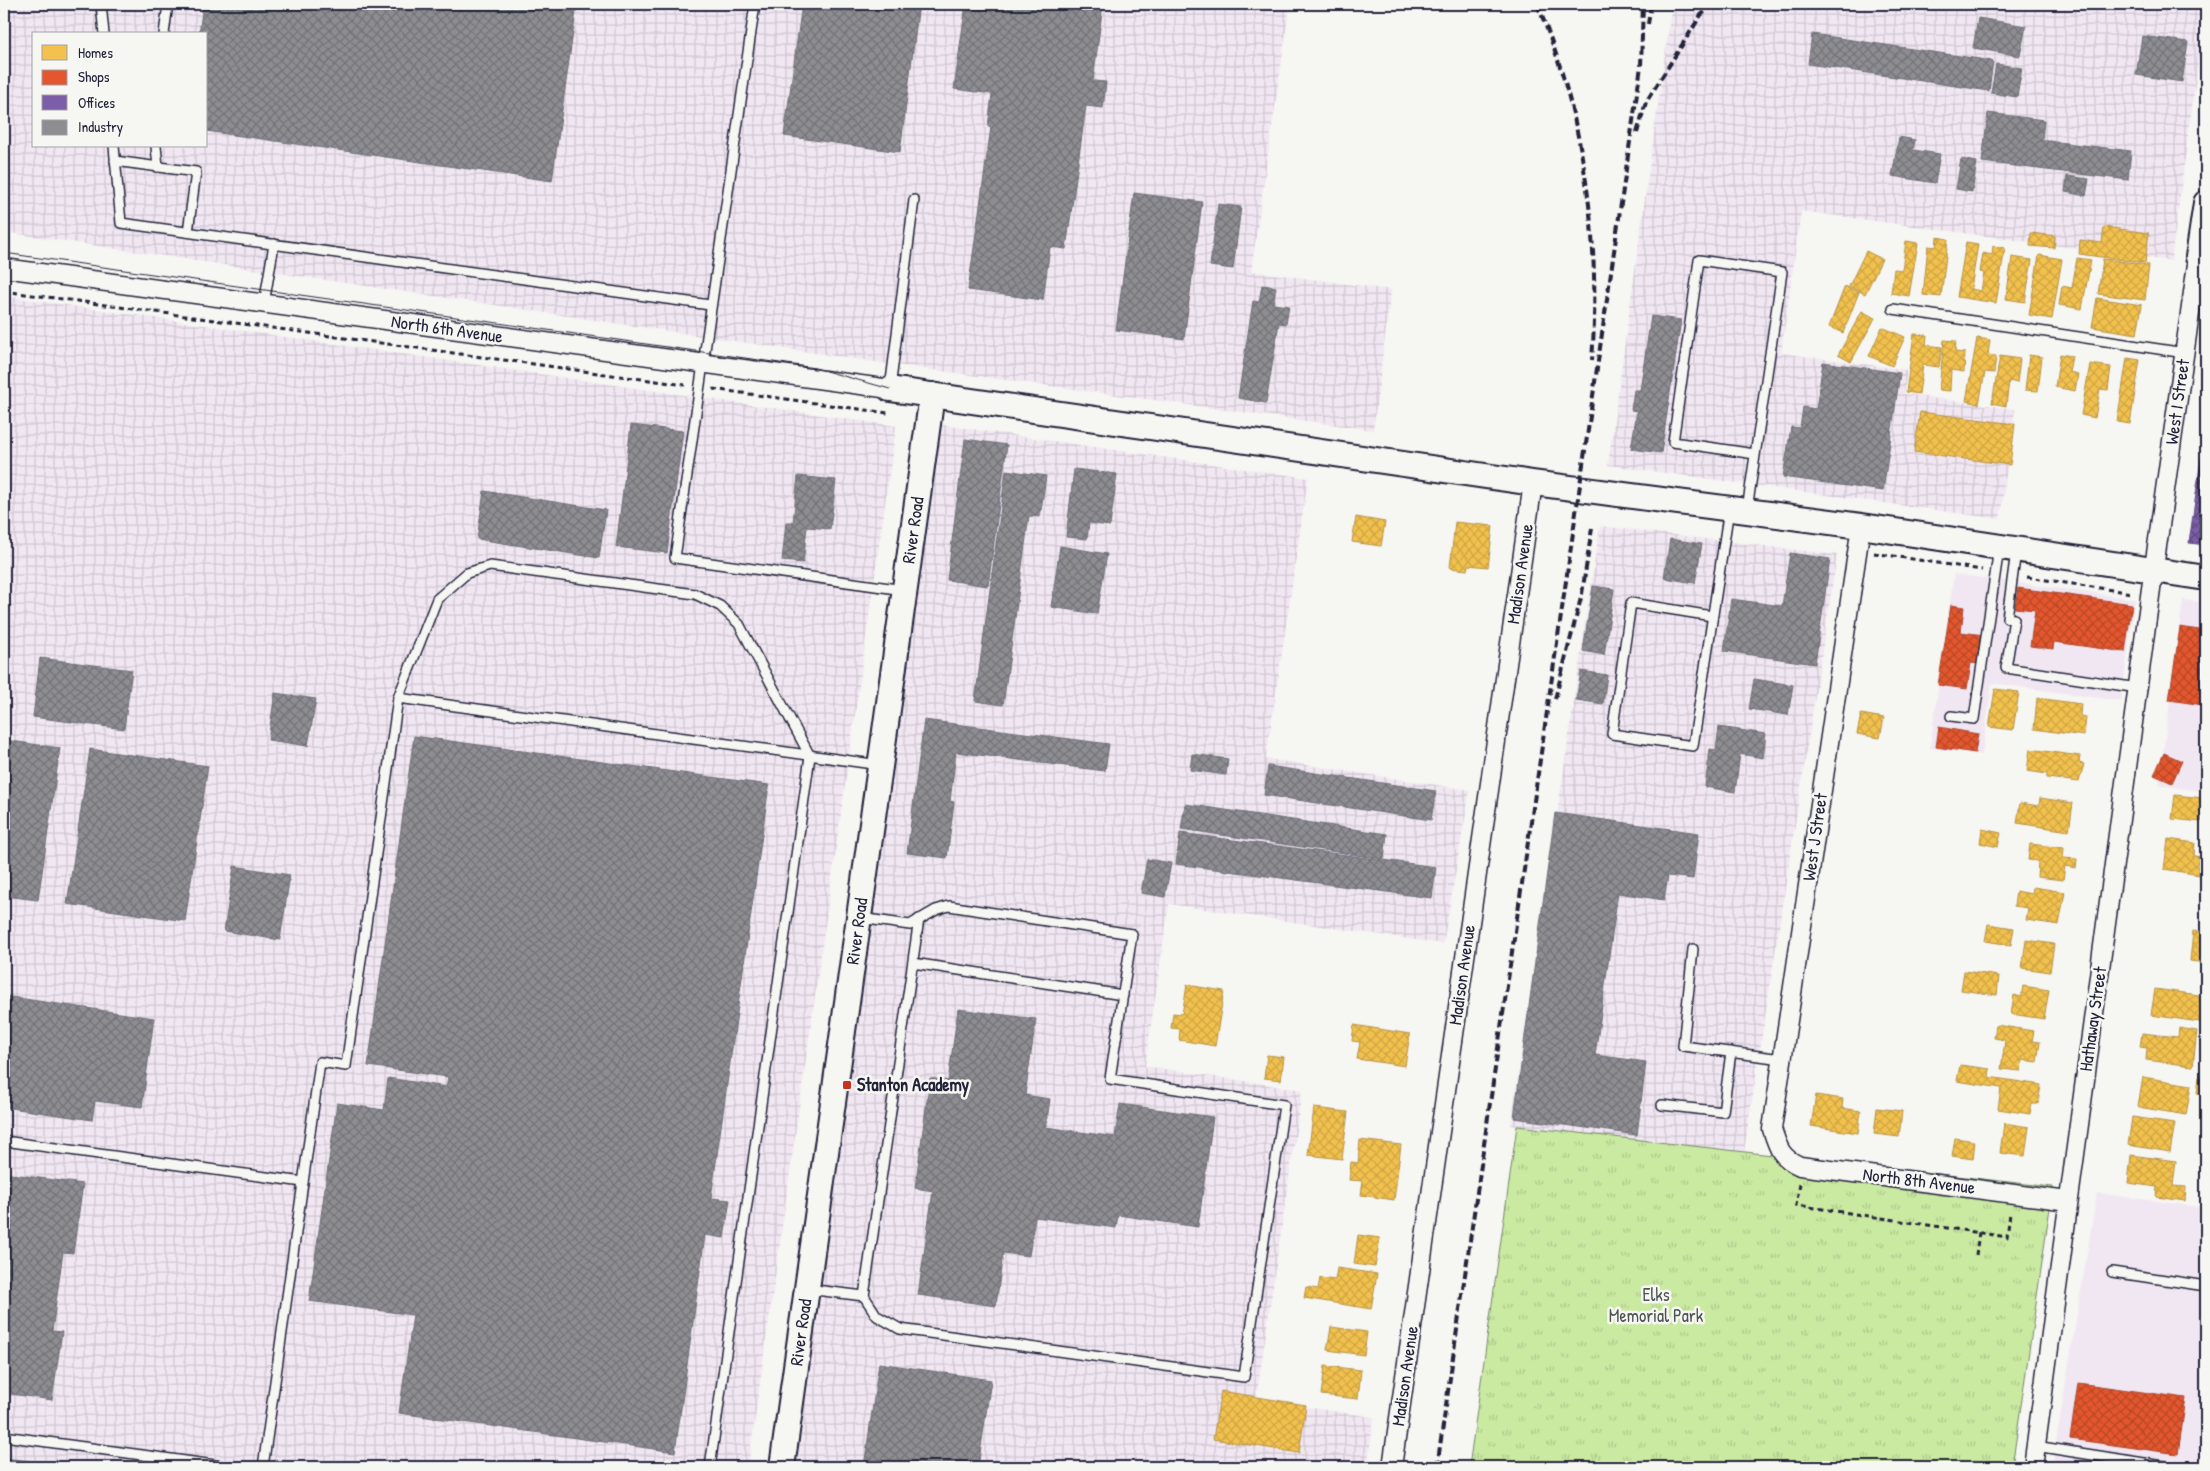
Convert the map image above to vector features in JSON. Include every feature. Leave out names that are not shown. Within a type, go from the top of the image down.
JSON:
[{"type":"street","name":"West I Street","points":[[2154,571],[2185,353],[2202,258],[2206,203]]},
{"type":"street","name":"North 6th Avenue","points":[[4,268],[890,389]]},
{"type":"street","points":[[890,389],[1533,482],[1861,526],[2206,578]]},
{"type":"street","name":"River Road","points":[[782,1467],[932,395]]},
{"type":"street","name":"Madison Avenue","points":[[1392,1467],[1533,482]]},
{"type":"street","name":"West J Street","points":[[1778,1148],[1772,1129],[1861,526]]},
{"type":"street","name":"Hathaway Street","points":[[2032,1467],[2154,571]]},
{"type":"street","name":"North 8th Avenue","points":[[1778,1148],[1788,1161],[1804,1166],[2068,1201]]},
{"type":"lane","points":[[101,4],[104,32]]},
{"type":"lane","points":[[164,4],[166,22]]},
{"type":"lane","points":[[164,32],[168,4]]},
{"type":"lane","points":[[755,4],[675,558],[904,590]]},
{"type":"lane","points":[[114,148],[121,223],[710,306]]},
{"type":"lane","points":[[156,148],[158,167]]},
{"type":"lane","points":[[115,161],[196,172],[188,232]]},
{"type":"lane","points":[[890,389],[914,200]]},
{"type":"lane","points":[[264,304],[274,244]]},
{"type":"lane","points":[[1712,616],[1631,603],[1612,734],[1692,746],[1712,616],[1738,510],[1755,454],[1782,272],[1699,260],[1673,442],[1755,454]]},
{"type":"lane","points":[[1893,310],[2185,353]]},
{"type":"lane","points":[[2007,549],[2006,618],[2014,619],[2006,668],[2138,688]]},
{"type":"lane","points":[[1952,716],[1974,719],[2007,549]]},
{"type":"lane","points":[[263,1467],[320,1062],[346,1066],[398,698],[437,599],[467,573],[490,566],[696,594],[720,606],[739,624],[810,756],[710,1467]]},
{"type":"lane","points":[[398,698],[880,765]]},
{"type":"lane","points":[[858,918],[910,925],[920,919],[936,910],[949,906],[1132,934],[1110,1079],[1284,1104],[1244,1377],[900,1329],[877,1316],[864,1296],[920,919]]},
{"type":"lane","points":[[1694,949],[1683,1046],[1782,1059]]},
{"type":"lane","points":[[913,963],[1123,995]]},
{"type":"lane","points":[[1662,1105],[1723,1112],[1731,1052]]},
{"type":"lane","points":[[4,1140],[303,1182]]},
{"type":"lane","points":[[2112,1272],[2206,1286]]},
{"type":"lane","points":[[807,1289],[864,1296]]},
{"type":"lane","points":[[4,1436],[230,1467]]},
{"type":"lane","points":[[2035,1446],[2170,1467]]},
{"type":"path","points":[[1804,1166],[1796,1205],[2008,1237],[2012,1194]]},
{"type":"path","points":[[1976,1255],[1979,1232]]},
{"type":"shaded area","points":[[4,4],[1290,4],[1251,271],[1391,290],[1373,430],[889,364],[4,232]]},
{"type":"shaded area","points":[[1672,4],[2206,4],[2171,261],[1801,211],[1781,353],[1907,370],[1904,394],[2015,409],[2000,519],[1608,465]]},
{"type":"shaded area","points":[[4,296],[896,426],[748,1467],[4,1467]]},
{"type":"shaded area","points":[[936,424],[1308,478],[1266,759],[1470,790],[1443,944],[1169,904],[1145,1066],[1302,1090],[1256,1400],[1374,1417],[1367,1467],[796,1467]]},
{"type":"shaded area","points":[[1600,526],[1837,555],[1744,1152],[1511,1125]]},
{"type":"shaded area","points":[[1954,574],[2135,599],[2121,701],[1992,683],[1982,755],[1930,748]]},
{"type":"shaded area","points":[[2183,600],[2206,603],[2206,792],[2159,785]]},
{"type":"shaded area","points":[[2097,1193],[2206,1208],[2206,1467],[2052,1467]]},
{"type":"green space","name":"Elks Memorial Park","points":[[1517,1126],[2053,1187],[2012,1467],[1469,1467]]},
{"type":"building: Homes","points":[[2104,227],[2149,233],[2145,263],[2079,254],[2080,240],[2102,243]]},
{"type":"building: Homes","points":[[2031,233],[2055,236],[2054,248],[2030,246]]},
{"type":"building: Homes","points":[[1937,237],[1948,239],[1941,297],[1923,295],[1928,246],[1936,247]]},
{"type":"building: Homes","points":[[1906,241],[1918,243],[1909,296],[1891,293],[1894,269],[1902,270]]},
{"type":"building: Homes","points":[[1966,242],[1978,244],[1971,289],[1981,291],[1984,273],[1980,272],[1983,253],[1992,255],[1993,246],[2005,248],[1996,303],[1957,297]]},
{"type":"building: Homes","points":[[1866,251],[1882,259],[1865,294],[1849,286]]},
{"type":"building: Homes","points":[[2039,255],[2062,259],[2052,319],[2029,315]]},
{"type":"building: Homes","points":[[2012,257],[2032,260],[2025,302],[2006,299]]},
{"type":"building: Homes","points":[[2077,258],[2091,260],[2082,309],[2059,305],[2062,286],[2072,288]]},
{"type":"building: Homes","points":[[2103,259],[2149,265],[2145,300],[2098,294]]},
{"type":"building: Homes","points":[[1845,286],[1859,292],[1843,333],[1829,327]]},
{"type":"building: Homes","points":[[2097,298],[2142,305],[2137,334],[2092,327]]},
{"type":"building: Homes","points":[[1862,311],[1875,318],[1851,362],[1838,355]]},
{"type":"building: Homes","points":[[1882,327],[1905,337],[1892,366],[1869,356]]},
{"type":"building: Homes","points":[[1914,334],[1927,335],[1926,345],[1942,347],[1939,367],[1923,365],[1919,394],[1906,392]]},
{"type":"building: Homes","points":[[1977,338],[1990,340],[1988,355],[1996,356],[1994,373],[1985,372],[1979,404],[1966,401]]},
{"type":"building: Homes","points":[[1944,340],[1956,341],[1955,352],[1965,353],[1964,372],[1951,370],[1950,391],[1939,390]]},
{"type":"building: Homes","points":[[2060,354],[2072,356],[2069,372],[2078,374],[2075,391],[2055,387]]},
{"type":"building: Homes","points":[[2029,355],[2042,357],[2038,391],[2025,390]]},
{"type":"building: Homes","points":[[2000,356],[2020,359],[2017,383],[2009,381],[2006,406],[1992,403]]},
{"type":"building: Homes","points":[[2127,358],[2140,360],[2130,424],[2117,422]]},
{"type":"building: Homes","points":[[2090,364],[2111,367],[2108,390],[2100,389],[2095,418],[2081,415]]},
{"type":"building: Homes","points":[[1920,412],[2015,424],[2010,465],[1914,452]]},
{"type":"building: Homes","points":[[1356,517],[1385,522],[1381,546],[1352,542]]},
{"type":"building: Homes","points":[[1455,522],[1493,526],[1488,567],[1468,565],[1467,570],[1450,568]]},
{"type":"building: Homes","points":[[1995,689],[2019,692],[2013,730],[1989,727]]},
{"type":"building: Homes","points":[[2037,698],[2081,704],[2080,716],[2086,717],[2084,736],[2034,729]]},
{"type":"building: Homes","points":[[1861,714],[1884,718],[1880,738],[1857,734]]},
{"type":"building: Homes","points":[[2030,749],[2080,756],[2079,763],[2084,764],[2079,782],[2047,778],[2047,774],[2027,771]]},
{"type":"building: Homes","points":[[2175,795],[2204,798],[2201,822],[2172,819]]},
{"type":"building: Homes","points":[[2040,798],[2073,803],[2069,831],[2017,823],[2020,803],[2039,806]]},
{"type":"building: Homes","points":[[1982,829],[2001,833],[1998,847],[1980,843]]},
{"type":"building: Homes","points":[[2168,839],[2195,843],[2194,856],[2203,857],[2200,875],[2164,869]]},
{"type":"building: Homes","points":[[2030,844],[2064,848],[2063,858],[2077,859],[2076,868],[2065,866],[2063,880],[2037,877],[2038,861],[2028,860]]},
{"type":"building: Homes","points":[[2033,887],[2065,892],[2059,925],[2026,920],[2028,908],[2014,906],[2016,891],[2032,894]]},
{"type":"building: Homes","points":[[1988,924],[2014,928],[2011,945],[1985,941]]},
{"type":"building: Homes","points":[[2193,931],[2206,933],[2206,963],[2190,961]]},
{"type":"building: Homes","points":[[2026,940],[2054,944],[2050,972],[2022,968]]},
{"type":"building: Homes","points":[[1964,971],[1999,976],[1997,995],[1961,990]]},
{"type":"building: Homes","points":[[1187,985],[1224,991],[1215,1046],[1179,1040],[1180,1029],[1171,1028],[1173,1013],[1182,1014]]},
{"type":"building: Homes","points":[[2023,986],[2049,990],[2044,1019],[2011,1014],[2014,995],[2021,997]]},
{"type":"building: Homes","points":[[2155,989],[2206,996],[2206,1023],[2151,1015]]},
{"type":"building: Homes","points":[[1354,1025],[1410,1034],[1405,1066],[1357,1059],[1360,1042],[1352,1041]]},
{"type":"building: Homes","points":[[1996,1025],[2034,1031],[2032,1041],[2040,1042],[2037,1062],[2022,1060],[2021,1071],[2001,1069],[2005,1040],[1994,1038]]},
{"type":"building: Homes","points":[[2179,1028],[2197,1031],[2193,1066],[2146,1060],[2147,1048],[2140,1047],[2142,1033],[2178,1037]]},
{"type":"building: Homes","points":[[1267,1055],[1284,1057],[1281,1080],[1264,1078]]},
{"type":"building: Homes","points":[[1960,1065],[1990,1069],[1989,1077],[2041,1085],[2038,1104],[2032,1104],[2030,1114],[1998,1109],[2001,1088],[1957,1081]]},
{"type":"building: Homes","points":[[2143,1077],[2191,1085],[2186,1115],[2138,1107]]},
{"type":"building: Homes","points":[[2199,1077],[2206,1078],[2206,1094],[2197,1093]]},
{"type":"building: Homes","points":[[1816,1095],[1843,1099],[1842,1108],[1861,1111],[1858,1133],[1811,1126]]},
{"type":"building: Homes","points":[[1314,1108],[1348,1112],[1342,1159],[1308,1155]]},
{"type":"building: Homes","points":[[1877,1108],[1902,1111],[1899,1137],[1874,1134]]},
{"type":"building: Homes","points":[[2132,1117],[2175,1123],[2170,1152],[2128,1145]]},
{"type":"building: Homes","points":[[2004,1123],[2029,1127],[2025,1156],[2000,1153]]},
{"type":"building: Homes","points":[[1955,1138],[1975,1141],[1973,1159],[1952,1156]]},
{"type":"building: Homes","points":[[1360,1140],[1401,1145],[1394,1200],[1361,1195],[1363,1181],[1349,1180],[1351,1162],[1358,1163]]},
{"type":"building: Homes","points":[[2131,1155],[2176,1161],[2173,1186],[2186,1187],[2185,1201],[2156,1197],[2157,1187],[2128,1183]]},
{"type":"building: Homes","points":[[1358,1235],[1380,1238],[1375,1267],[1354,1264]]},
{"type":"building: Homes","points":[[1337,1268],[1377,1274],[1371,1309],[1304,1298],[1306,1287],[1318,1289],[1320,1278],[1335,1280]]},
{"type":"building: Homes","points":[[1331,1327],[1367,1332],[1364,1355],[1327,1350]]},
{"type":"building: Homes","points":[[1325,1366],[1361,1370],[1358,1399],[1321,1395]]},
{"type":"building: Homes","points":[[1221,1391],[1306,1405],[1299,1453],[1213,1439]]},
{"type":"building: Shops","points":[[2018,588],[2132,604],[2125,652],[2054,642],[2053,649],[2030,646],[2035,610],[2015,608]]},
{"type":"building: Shops","points":[[1951,605],[1964,607],[1961,632],[1984,635],[1979,664],[1971,663],[1967,689],[1938,685]]},
{"type":"building: Shops","points":[[2180,627],[2206,631],[2206,721],[2200,720],[2203,705],[2169,700]]},
{"type":"building: Shops","points":[[1939,727],[1978,734],[1975,753],[1936,747]]},
{"type":"building: Shops","points":[[2164,753],[2182,761],[2172,783],[2154,775]]},
{"type":"building: Shops","points":[[2078,1383],[2186,1398],[2178,1454],[2070,1439]]},
{"type":"building: Offices","points":[[2206,424],[2206,545],[2189,543]]},
{"type":"building: Industry","points":[[203,4],[577,4],[552,181],[208,131],[208,32],[199,32]]},
{"type":"building: Industry","points":[[802,4],[919,4],[900,152],[784,136]]},
{"type":"building: Industry","points":[[966,4],[1103,4],[1093,81],[1106,82],[1103,108],[1086,106],[1066,249],[1050,247],[1043,300],[968,290],[991,127],[988,127],[992,94],[954,89]]},
{"type":"building: Industry","points":[[1978,18],[2026,26],[2020,56],[1973,48]]},
{"type":"building: Industry","points":[[1812,34],[1993,61],[1989,91],[1808,64]]},
{"type":"building: Industry","points":[[2142,36],[2188,42],[2182,82],[2136,75]]},
{"type":"building: Industry","points":[[1996,64],[2022,68],[2017,97],[1991,93]]},
{"type":"building: Industry","points":[[1988,113],[2044,120],[2042,140],[2131,151],[2128,180],[1982,162]]},
{"type":"building: Industry","points":[[1899,137],[1915,140],[1913,150],[1940,154],[1935,183],[1892,176]]},
{"type":"building: Industry","points":[[1961,159],[1977,162],[1972,192],[1956,189]]},
{"type":"building: Industry","points":[[2067,176],[2089,179],[2086,196],[2065,192]]},
{"type":"building: Industry","points":[[1134,193],[1202,202],[1184,339],[1116,330]]},
{"type":"building: Industry","points":[[1218,204],[1241,207],[1233,269],[1210,266]]},
{"type":"building: Industry","points":[[1262,285],[1276,287],[1273,304],[1289,306],[1286,324],[1279,323],[1266,403],[1238,398],[1253,301],[1259,302]]},
{"type":"building: Industry","points":[[1651,316],[1681,320],[1661,453],[1631,449],[1637,411],[1631,410],[1634,390],[1640,390]]},
{"type":"building: Industry","points":[[1823,362],[1900,373],[1883,491],[1783,477],[1791,427],[1800,428],[1803,407],[1816,409]]},
{"type":"building: Industry","points":[[631,425],[683,431],[667,553],[616,547]]},
{"type":"building: Industry","points":[[965,439],[1007,445],[988,586],[947,580]]},
{"type":"building: Industry","points":[[1074,469],[1117,474],[1110,526],[1089,523],[1087,539],[1066,537]]},
{"type":"building: Industry","points":[[1006,470],[1046,476],[1040,517],[1029,516],[1003,705],[975,701]]},
{"type":"building: Industry","points":[[798,476],[836,480],[830,529],[807,527],[803,563],[782,561],[786,522],[793,522]]},
{"type":"building: Industry","points":[[484,491],[606,510],[599,558],[477,539]]},
{"type":"building: Industry","points":[[1670,539],[1702,544],[1695,583],[1664,578]]},
{"type":"building: Industry","points":[[1060,546],[1107,554],[1097,614],[1051,607]]},
{"type":"building: Industry","points":[[1790,553],[1830,559],[1815,664],[1724,651],[1731,599],[1782,606]]},
{"type":"building: Industry","points":[[1593,586],[1614,589],[1604,655],[1583,651]]},
{"type":"building: Industry","points":[[40,658],[132,670],[124,729],[33,717]]},
{"type":"building: Industry","points":[[1581,671],[1607,675],[1603,704],[1576,700]]},
{"type":"building: Industry","points":[[1754,679],[1793,685],[1788,715],[1749,709]]},
{"type":"building: Industry","points":[[275,693],[316,699],[308,746],[268,740]]},
{"type":"building: Industry","points":[[924,720],[1109,744],[1105,771],[956,752],[950,801],[954,802],[947,858],[907,853]]},
{"type":"building: Industry","points":[[1719,727],[1766,734],[1763,758],[1740,754],[1735,792],[1705,787],[1710,749],[1716,750]]},
{"type":"building: Industry","points":[[414,736],[769,785],[711,1198],[730,1200],[724,1238],[705,1235],[675,1452],[399,1413],[413,1315],[309,1301],[337,1103],[384,1110],[388,1078],[446,1087],[448,1077],[368,1066]]},
{"type":"building: Industry","points":[[4,740],[60,748],[38,900],[4,896]]},
{"type":"building: Industry","points":[[90,749],[208,766],[185,921],[67,904]]},
{"type":"building: Industry","points":[[1192,754],[1228,759],[1226,775],[1190,770]]},
{"type":"building: Industry","points":[[1268,766],[1436,791],[1431,820],[1264,795]]},
{"type":"building: Industry","points":[[1185,804],[1387,834],[1384,859],[1181,829]]},
{"type":"building: Industry","points":[[1555,813],[1699,833],[1693,879],[1668,876],[1664,900],[1618,893],[1595,1055],[1646,1062],[1637,1135],[1514,1118]]},
{"type":"building: Industry","points":[[1180,833],[1436,867],[1432,898],[1176,864]]},
{"type":"building: Industry","points":[[1147,859],[1171,863],[1165,897],[1141,893]]},
{"type":"building: Industry","points":[[234,866],[290,875],[280,940],[224,931]]},
{"type":"building: Industry","points":[[4,996],[154,1018],[142,1107],[95,1101],[92,1120],[4,1107]]},
{"type":"building: Industry","points":[[958,1009],[1036,1019],[1025,1095],[1050,1099],[1046,1127],[1115,1137],[1120,1104],[1213,1117],[1198,1227],[1118,1215],[1116,1228],[1035,1217],[1029,1256],[1003,1253],[996,1306],[918,1295],[933,1191],[915,1188],[930,1078],[948,1081]]},
{"type":"building: Industry","points":[[4,1173],[83,1184],[73,1253],[63,1252],[52,1331],[62,1332],[52,1400],[4,1393]]},
{"type":"building: Industry","points":[[879,1363],[991,1380],[978,1467],[864,1467]]},
{"type":"building: Industry","points":[[4,1458],[30,1461],[29,1467],[4,1467]]},
{"type":"tram line","points":[[4,253],[815,368],[890,389]]},
{"type":"railway","points":[[1537,4],[1567,89],[1586,178],[1594,269],[1592,360]]},
{"type":"railway","points":[[1437,1467],[1641,66],[1643,4]]},
{"type":"railway","points":[[1648,24],[1651,4]]},
{"type":"railway","points":[[1637,133],[1646,102],[1701,15],[1714,4]]},
{"type":"railway","points":[[1555,699],[1582,594],[1592,528]]},
{"type":"place","name":"Stanton Academy","points":[[847,1085]]}]
